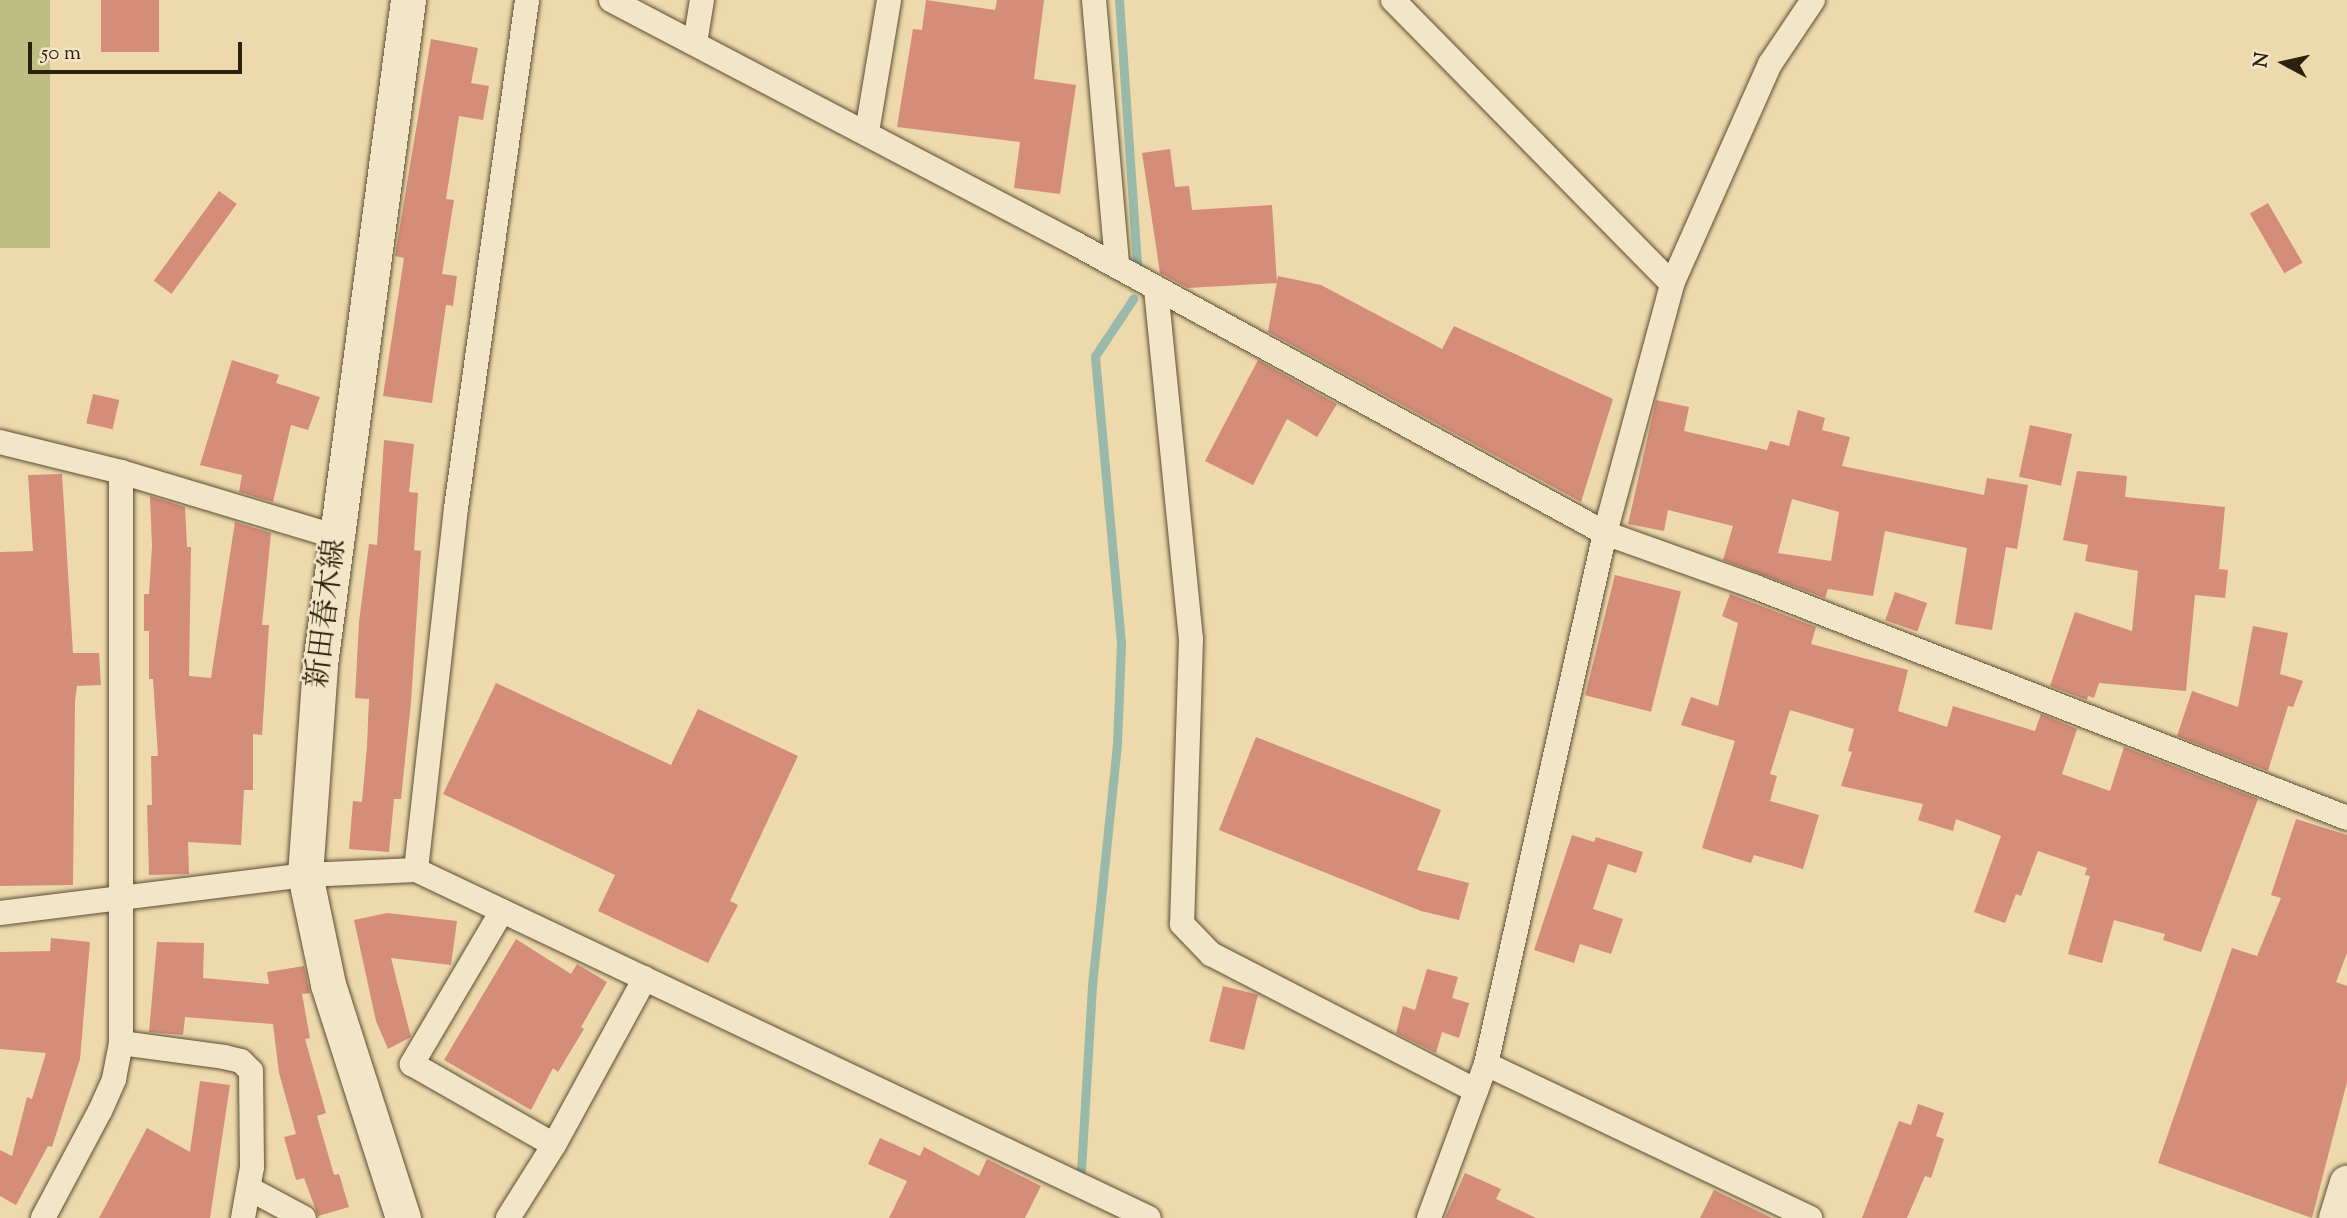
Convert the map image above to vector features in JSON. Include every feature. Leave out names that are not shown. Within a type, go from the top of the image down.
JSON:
[{"type":"main road","name":"新田春木線","points":[[403,1218],[328,984],[305,875],[320,664],[408,0]]},
{"type":"main road","points":[[2336,1218],[2347,1183]]},
{"type":"street","points":[[416,870],[456,509],[527,0]]},
{"type":"street","points":[[611,0],[1117,265],[1156,289],[1605,533],[1753,586],[2347,818]]},
{"type":"street","points":[[695,43],[702,0]]},
{"type":"street","points":[[867,132],[889,0]]},
{"type":"street","points":[[1094,0],[1117,265]]},
{"type":"street","points":[[1393,0],[1672,284]]},
{"type":"street","points":[[1429,1218],[1486,1064],[1605,533],[1672,284],[1770,64],[1813,0]]},
{"type":"street","points":[[1156,289],[1191,639],[1182,924],[1211,954],[1476,1091]]},
{"type":"street","points":[[0,442],[121,472],[337,537]]},
{"type":"street","points":[[43,1218],[100,1111],[114,1079],[121,1043],[121,472]]},
{"type":"street","points":[[0,913],[305,875],[416,870],[1149,1218]]},
{"type":"street","points":[[502,911],[412,1064],[554,1145]]},
{"type":"street","points":[[508,1218],[554,1145],[645,978]]},
{"type":"street","points":[[121,1043],[224,1057],[241,1061],[251,1072],[250,1189],[243,1218]]},
{"type":"street","points":[[1486,1064],[1810,1218]]},
{"type":"street","points":[[250,1189],[304,1218]]},
{"type":"shaded area","points":[[0,0],[50,0],[50,248],[0,248]]},
{"type":"building","points":[[101,0],[159,0],[159,52],[101,52]]},
{"type":"building","points":[[926,0],[995,10],[997,0],[1044,0],[1034,79],[1076,85],[1060,194],[1014,188],[1020,142],[897,127],[913,29],[922,30]]},
{"type":"building","points":[[431,39],[478,48],[471,83],[489,86],[483,120],[459,116],[446,199],[454,200],[442,274],[457,276],[453,306],[446,305],[432,403],[383,396],[404,258],[395,256]]},
{"type":"building","points":[[1170,149],[1175,187],[1189,186],[1192,210],[1272,205],[1277,283],[1188,288],[1160,273],[1142,153]]},
{"type":"building","points":[[219,191],[237,204],[172,294],[154,281]]},
{"type":"building","points":[[2268,203],[2302,263],[2284,273],[2250,214]]},
{"type":"building","points":[[1278,276],[1321,285],[1442,349],[1454,326],[1613,399],[1581,502],[1268,332]]},
{"type":"building","points":[[232,360],[279,375],[276,383],[320,397],[308,430],[291,425],[273,502],[239,492],[242,475],[200,465]]},
{"type":"building","points":[[1258,360],[1337,404],[1317,437],[1287,419],[1253,485],[1205,461]]},
{"type":"building","points":[[93,394],[119,400],[113,429],[86,423]]},
{"type":"building","points":[[1656,400],[1689,407],[1684,431],[1767,450],[1770,441],[1789,446],[1798,410],[1825,418],[1822,430],[1850,437],[1842,466],[1984,495],[1987,478],[2028,485],[2017,549],[2006,547],[1992,630],[1955,624],[1967,548],[1885,531],[1873,596],[1828,589],[1825,598],[1723,560],[1733,526],[1668,510],[1664,531],[1628,524]],"holes":[[[1792,499],[1839,512],[1831,561],[1778,553]]]},
{"type":"building","points":[[2030,425],[2072,434],[2061,486],[2019,477]]},
{"type":"building","points":[[384,440],[414,444],[409,492],[418,493],[414,550],[421,551],[411,702],[401,799],[394,799],[389,852],[349,849],[353,801],[362,802],[367,746],[369,699],[355,698],[359,622],[369,544],[377,545]]},
{"type":"building","points":[[2077,471],[2127,476],[2125,497],[2225,507],[2219,569],[2228,570],[2225,598],[2195,595],[2186,691],[2099,683],[2094,698],[2088,696],[2087,700],[2050,686],[2075,612],[2132,631],[2138,571],[2085,561],[2088,545],[2063,540]]},
{"type":"building","points":[[62,474],[73,653],[99,653],[101,685],[77,686],[73,885],[0,886],[0,552],[33,551],[28,475]]},
{"type":"building","points":[[150,496],[185,507],[187,547],[191,547],[189,676],[211,678],[235,522],[271,533],[262,625],[269,625],[262,735],[253,734],[253,790],[244,790],[241,845],[188,842],[189,874],[149,875],[147,805],[152,805],[151,756],[158,756],[153,679],[149,679],[149,631],[144,631],[144,594],[149,594],[152,546]]},
{"type":"building","points":[[1615,575],[1681,591],[1651,712],[1585,695]]},
{"type":"building","points":[[1895,592],[1927,603],[1917,631],[1885,620]]},
{"type":"building","points":[[1730,594],[1816,627],[1811,644],[1908,670],[1898,711],[1947,727],[1953,706],[2035,731],[2041,714],[2077,729],[2062,774],[2110,791],[2124,747],[2258,799],[2201,952],[2163,940],[2165,934],[2114,920],[2102,963],[2068,954],[2090,876],[2085,875],[2087,868],[2038,851],[2021,896],[2016,894],[2005,923],[1974,912],[2001,836],[1956,819],[1953,831],[1918,820],[1923,804],[1841,786],[1852,752],[1848,751],[1854,729],[1790,710],[1770,774],[1777,776],[1770,801],[1819,815],[1803,869],[1754,855],[1751,863],[1702,848],[1735,741],[1681,725],[1691,697],[1718,706],[1738,623],[1722,616]]},
{"type":"building","points":[[2253,626],[2288,633],[2280,674],[2303,681],[2293,707],[2288,706],[2268,771],[2177,736],[2192,691],[2238,707]]},
{"type":"building","points":[[496,683],[671,765],[698,709],[798,756],[730,901],[738,905],[708,963],[598,911],[615,875],[443,794]]},
{"type":"building","points":[[1256,737],[1441,810],[1417,870],[1469,883],[1459,920],[1421,911],[1219,830]]},
{"type":"building","points":[[2296,819],[2347,835],[2347,953],[2336,982],[2347,986],[2347,1082],[2312,1218],[2158,1163],[2232,948],[2257,956],[2281,898],[2271,895]]},
{"type":"building","points":[[1572,835],[1594,842],[1596,837],[1643,852],[1636,873],[1608,864],[1593,909],[1623,919],[1611,954],[1580,944],[1574,963],[1534,950]]},
{"type":"building","points":[[387,913],[457,921],[451,965],[391,958],[411,1037],[388,1049],[376,1021],[354,920]]},
{"type":"building","points":[[51,938],[90,942],[80,1059],[52,1147],[48,1146],[16,1205],[0,1196],[0,1150],[12,1156],[27,1097],[32,1099],[46,1053],[0,1049],[0,952],[50,951]]},
{"type":"building","points":[[516,939],[571,974],[577,964],[607,982],[581,1027],[584,1029],[558,1072],[553,1068],[531,1110],[444,1060]]},
{"type":"building","points":[[157,942],[204,943],[203,978],[269,984],[267,972],[304,966],[310,993],[302,994],[310,1038],[305,1039],[326,1113],[317,1116],[334,1175],[339,1174],[349,1207],[318,1216],[304,1178],[296,1180],[284,1137],[296,1134],[279,1073],[273,1024],[185,1017],[183,1035],[149,1032]]},
{"type":"building","points":[[1427,969],[1458,977],[1452,998],[1469,1003],[1459,1038],[1442,1032],[1436,1053],[1396,1033],[1403,1006],[1415,1010]]},
{"type":"building","points":[[1223,986],[1258,995],[1244,1050],[1209,1041]]},
{"type":"building","points":[[200,1081],[230,1085],[210,1218],[99,1218],[147,1128],[190,1152]]},
{"type":"building","points":[[1918,1104],[1944,1113],[1936,1136],[1944,1139],[1931,1178],[1925,1176],[1907,1218],[1862,1218],[1899,1121],[1911,1125]]},
{"type":"building","points":[[880,1138],[920,1156],[924,1147],[979,1176],[987,1159],[1041,1186],[1025,1218],[889,1218],[907,1181],[868,1164]]},
{"type":"building","points":[[1465,1173],[1501,1189],[1496,1199],[1536,1218],[1445,1218]]},
{"type":"building","points":[[1714,1190],[1772,1218],[1700,1218]]},
{"type":"waterway","points":[[1119,0],[1137,263]]},
{"type":"waterway","points":[[1081,1171],[1092,986],[1117,744],[1121,643],[1095,356],[1133,299]]}]
